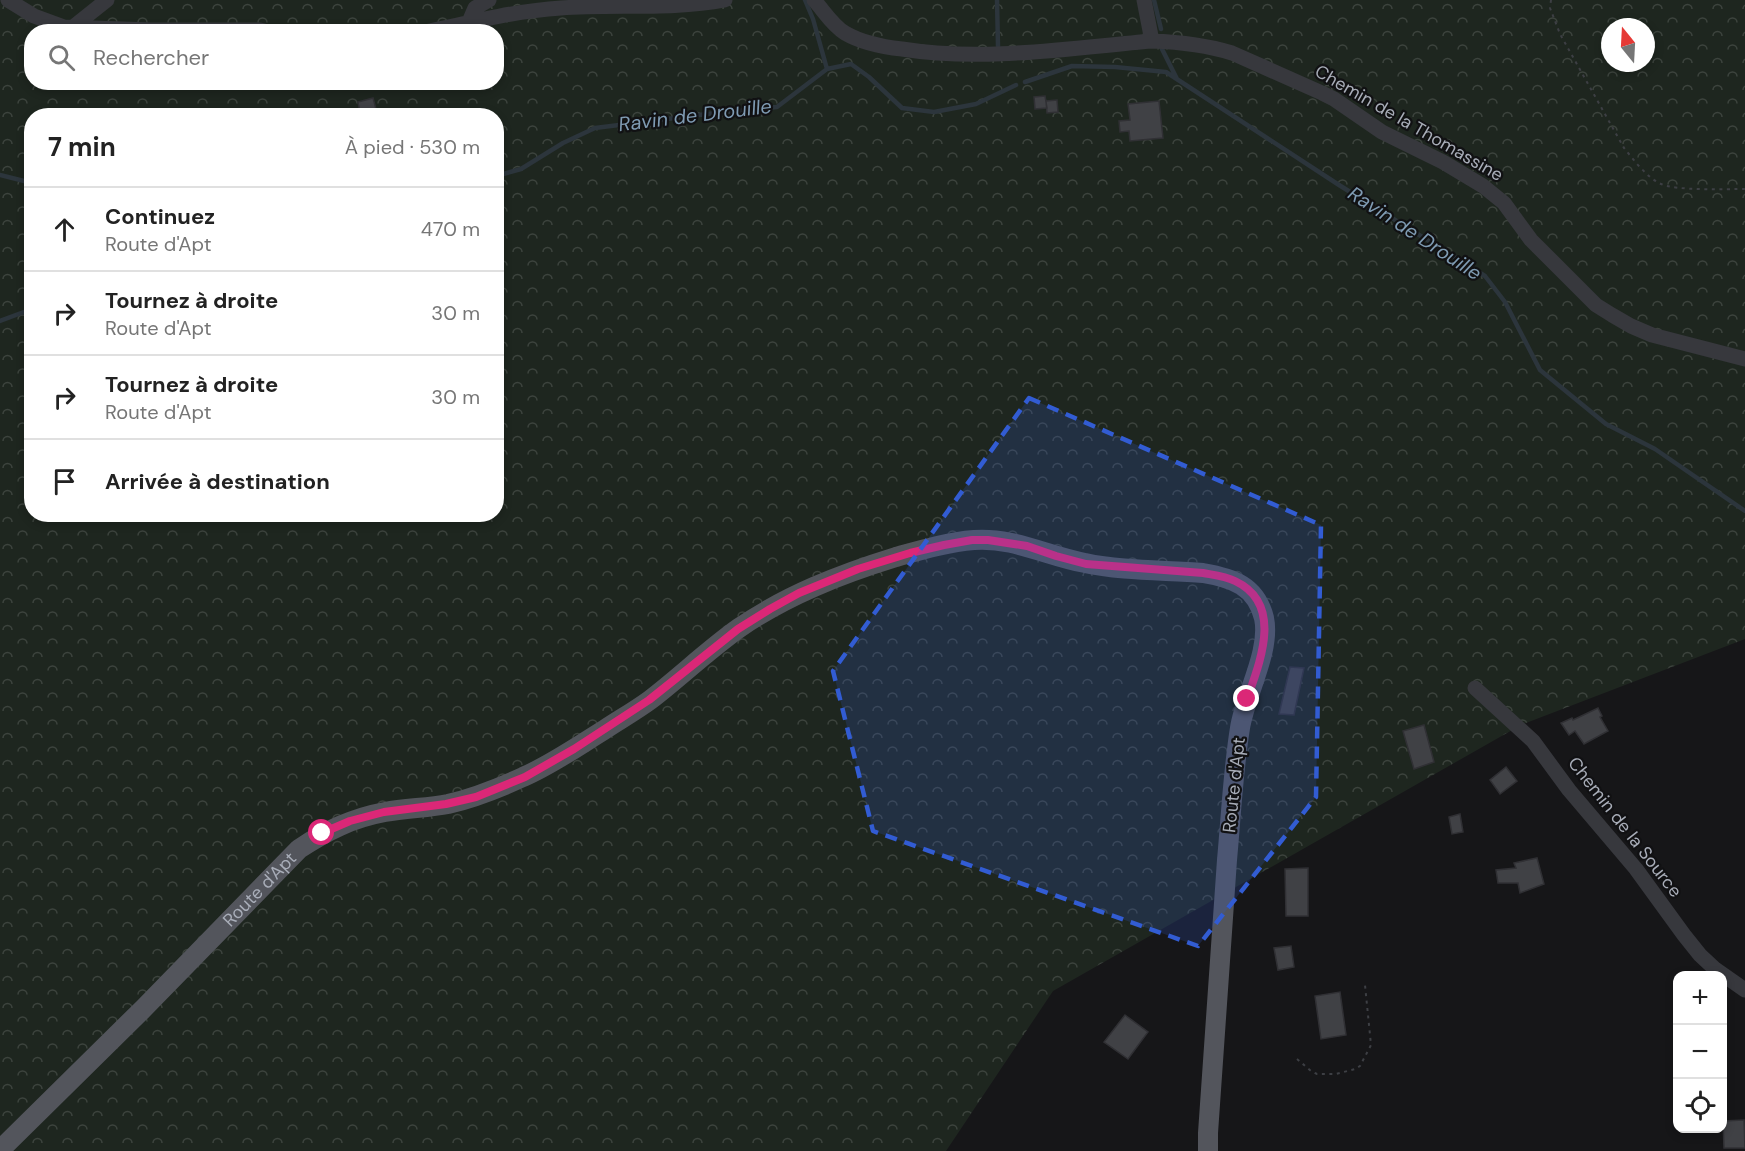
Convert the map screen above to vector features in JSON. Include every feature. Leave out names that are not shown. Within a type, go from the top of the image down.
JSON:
[{"type":"main road","name":"Route d'Apt","points":[[0,1150],[144,1008],[299,849],[322,833],[350,821],[384,812],[446,804],[476,797],[525,777],[574,749],[649,700],[738,629],[799,593],[858,569],[910,553],[972,540],[988,540],[1027,546],[1086,564],[1220,576],[1244,586],[1256,598],[1261,609],[1266,629],[1265,639],[1240,728],[1230,824],[1208,1133],[1209,1151]]},
{"type":"street","points":[[8,0],[34,16],[55,24]]},
{"type":"street","points":[[77,24],[107,0]]},
{"type":"street","points":[[469,22],[475,8],[489,0]]},
{"type":"street","points":[[460,24],[509,14],[560,8],[704,4],[725,0]]},
{"type":"street","name":"Chemin de la Thomassine","points":[[814,0],[838,29],[848,35],[879,46],[920,52],[1005,53],[1152,41],[1207,46],[1232,53],[1328,96],[1382,132],[1443,162],[1496,195],[1531,240],[1596,305],[1631,326],[1652,335],[1745,359]]},
{"type":"street","points":[[1144,0],[1152,41]]},
{"type":"street","name":"Chemin de la Source","points":[[1475,688],[1538,746],[1569,790],[1636,869],[1700,955],[1714,969],[1745,990]]},
{"type":"path","points":[[1551,0],[1550,8],[1560,34],[1624,148],[1638,164],[1661,184],[1694,188],[1745,189]]},
{"type":"path","points":[[1297,1059],[1317,1074],[1336,1074],[1360,1066],[1371,1045],[1365,985]]},
{"type":"highlighted area","points":[[1029,398],[1321,525],[1316,797],[1198,946],[873,831],[833,671]]},
{"type":"green space","points":[[0,0],[1745,0],[1745,639],[1521,725],[1053,991],[946,1151],[0,1151]]},
{"type":"building","points":[[1045,96],[1047,108],[1035,109],[1034,97]]},
{"type":"building","points":[[373,98],[376,108],[359,108],[358,102]]},
{"type":"building","points":[[1057,100],[1058,112],[1047,113],[1046,101]]},
{"type":"building","points":[[1159,101],[1163,138],[1130,141],[1129,131],[1120,132],[1119,121],[1130,120],[1128,104]]},
{"type":"building","points":[[1290,667],[1304,668],[1294,715],[1279,714]]},
{"type":"building","points":[[1598,708],[1608,731],[1584,744],[1575,731],[1569,735],[1561,723],[1572,718],[1573,720]]},
{"type":"building","points":[[1424,725],[1434,762],[1414,769],[1403,731]]},
{"type":"building","points":[[1506,767],[1517,781],[1500,794],[1490,780]]},
{"type":"building","points":[[1460,814],[1463,832],[1452,834],[1449,817]]},
{"type":"building","points":[[1537,858],[1544,884],[1520,893],[1518,883],[1498,883],[1496,870],[1516,868],[1514,863]]},
{"type":"building","points":[[1308,868],[1308,916],[1286,916],[1285,869]]},
{"type":"building","points":[[1291,946],[1294,967],[1278,970],[1274,948]]},
{"type":"building","points":[[1340,992],[1346,1035],[1321,1039],[1315,996]]},
{"type":"building","points":[[1125,1015],[1148,1032],[1128,1059],[1104,1042]]},
{"type":"building","points":[[1744,1120],[1745,1148],[1724,1148],[1723,1133],[1727,1133],[1727,1121]]},
{"type":"waterway","points":[[805,0],[813,19],[827,69]]},
{"type":"waterway","points":[[997,0],[998,46]]},
{"type":"waterway","points":[[1154,0],[1161,29]]},
{"type":"waterway","points":[[1162,49],[1177,79]]},
{"type":"waterway","name":"Ravin de Drouille","points":[[504,174],[521,169],[563,143],[595,128],[777,107],[827,69],[851,64],[869,77],[902,108],[934,112],[976,104],[1016,85]]},
{"type":"waterway","name":"Ravin de Drouille","points":[[1025,82],[1072,66],[1166,72],[1339,185],[1485,276],[1505,302],[1540,370],[1606,424],[1655,449],[1745,511]]},
{"type":"waterway","points":[[0,175],[24,181]]},
{"type":"waterway","name":"Ravin de Drouille","points":[[0,321],[24,312]]},
{"type":"route","points":[[322,833],[350,821],[384,812],[446,804],[476,797],[525,777],[574,749],[649,700],[738,629],[799,593],[858,569],[910,553],[972,540],[1027,546],[1086,564],[1203,573],[1220,576],[1244,586],[1256,598],[1266,629],[1258,666],[1247,699]]}]
